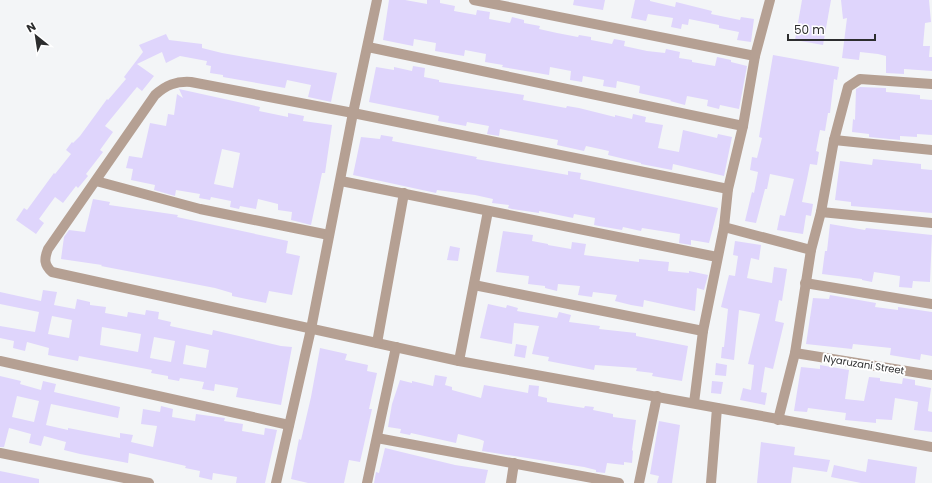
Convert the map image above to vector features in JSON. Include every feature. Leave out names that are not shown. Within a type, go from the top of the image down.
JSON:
[{"type":"street","points":[[276,483],[311,328],[328,235],[341,181],[353,113],[377,0]]},
{"type":"street","points":[[474,0],[756,56]]},
{"type":"street","points":[[694,403],[703,331],[724,227],[728,189],[743,126],[756,56],[770,0]]},
{"type":"street","points":[[368,47],[743,126]]},
{"type":"street","points":[[778,420],[795,353],[811,250],[821,212],[834,140],[848,87],[853,82],[860,79],[932,84]]},
{"type":"street","points":[[728,189],[353,113],[191,82],[176,82],[162,89],[155,96],[48,250],[45,262],[47,268],[52,272],[459,361],[932,447]]},
{"type":"street","points":[[834,140],[932,150]]},
{"type":"street","points":[[96,181],[200,209],[328,235]]},
{"type":"street","points":[[341,181],[717,257]]},
{"type":"street","points":[[377,343],[404,193]]},
{"type":"street","points":[[459,361],[488,211]]},
{"type":"street","points":[[821,212],[932,223]]},
{"type":"street","points":[[724,227],[811,250]]},
{"type":"street","points":[[805,283],[932,304]]},
{"type":"street","points":[[474,285],[703,331]]},
{"type":"street","points":[[367,483],[378,438],[396,347]]},
{"type":"street","name":"Nyaruzani Street","points":[[795,353],[932,375]]},
{"type":"street","points":[[0,361],[289,425]]},
{"type":"street","points":[[639,483],[657,396]]},
{"type":"street","points":[[711,483],[717,408]]},
{"type":"street","points":[[378,438],[619,483]]},
{"type":"street","points":[[0,453],[149,483]]},
{"type":"street","points":[[511,483],[514,464]]},
{"type":"building","points":[[389,0],[405,0],[427,4],[427,0],[440,0],[440,3],[455,6],[454,11],[476,15],[477,10],[490,12],[489,19],[510,23],[512,17],[524,20],[524,23],[540,26],[539,29],[557,33],[578,37],[579,35],[591,37],[591,40],[612,44],[614,39],[625,41],[624,46],[647,51],[665,53],[666,49],[680,52],[679,58],[692,60],[692,62],[715,66],[717,57],[731,60],[731,62],[747,66],[739,109],[720,105],[719,109],[707,106],[708,100],[687,96],[685,105],[670,101],[671,100],[639,93],[640,86],[617,81],[616,88],[603,86],[604,80],[583,76],[582,82],[570,80],[571,71],[550,67],[549,75],[502,67],[503,65],[485,62],[486,54],[465,50],[464,56],[435,51],[436,43],[414,39],[413,46],[383,40]]},
{"type":"building","points":[[574,0],[605,0],[603,10],[573,5]]},
{"type":"building","points":[[635,0],[650,0],[675,7],[676,2],[712,11],[711,14],[740,20],[741,17],[754,19],[751,42],[737,40],[739,32],[719,28],[719,25],[689,19],[688,25],[682,24],[681,29],[671,27],[673,18],[648,14],[646,21],[631,18]]},
{"type":"building","points":[[802,0],[831,0],[823,45],[795,40]]},
{"type":"building","points":[[841,0],[929,0],[931,22],[925,23],[923,46],[930,46],[929,57],[932,57],[932,71],[904,69],[904,74],[886,73],[886,56],[878,54],[860,52],[859,60],[842,58],[847,18],[843,19]]},
{"type":"building","points":[[166,34],[169,40],[202,44],[202,48],[222,53],[337,73],[331,102],[308,97],[311,85],[287,80],[285,88],[223,77],[223,75],[210,73],[211,66],[206,65],[207,61],[180,56],[166,63],[162,52],[137,64],[154,76],[142,91],[137,87],[105,126],[113,132],[100,150],[103,152],[86,174],[88,176],[78,188],[76,186],[63,203],[55,197],[39,219],[44,223],[36,234],[16,220],[24,208],[27,210],[54,173],[55,174],[71,154],[66,150],[72,142],[73,143],[80,136],[107,99],[108,100],[126,79],[124,77],[143,52],[139,45]]},
{"type":"building","points":[[773,55],[839,67],[837,80],[834,79],[830,113],[828,113],[825,131],[820,130],[816,151],[819,152],[817,165],[810,164],[802,202],[813,204],[811,216],[806,215],[803,234],[777,230],[780,215],[785,216],[794,179],[770,174],[767,189],[765,189],[756,223],[745,221],[752,192],[754,193],[758,172],[750,170],[752,157],[757,158],[762,138],[759,137]]},
{"type":"building","points":[[413,66],[425,68],[424,77],[439,80],[439,82],[524,95],[523,100],[566,108],[567,106],[579,108],[615,117],[615,115],[632,119],[633,114],[646,117],[645,122],[663,125],[658,148],[679,152],[683,130],[717,138],[718,134],[732,137],[724,176],[673,164],[672,170],[641,164],[608,155],[609,151],[586,146],[584,151],[557,145],[558,140],[500,129],[499,136],[487,134],[489,126],[467,122],[466,126],[438,121],[439,116],[369,102],[376,67],[394,70],[394,67],[412,71]]},
{"type":"building","points":[[860,87],[886,88],[886,92],[920,95],[920,99],[932,100],[932,135],[917,134],[917,137],[900,136],[900,140],[869,137],[869,134],[852,132],[853,119],[855,120],[856,89]]},
{"type":"building","points":[[179,89],[260,107],[259,111],[288,117],[288,113],[304,116],[303,121],[332,125],[325,173],[322,173],[311,225],[291,220],[292,212],[278,210],[278,204],[258,199],[256,209],[240,206],[239,209],[230,207],[231,201],[211,197],[210,200],[199,198],[200,194],[176,190],[175,196],[154,190],[155,185],[131,180],[133,169],[126,168],[129,156],[142,158],[150,123],[166,126],[168,114],[174,115],[177,94],[183,98]],"holes":[[[222,149],[240,153],[233,188],[214,184]]]},
{"type":"building","points":[[381,135],[393,137],[392,141],[477,157],[476,159],[568,175],[568,171],[581,173],[580,179],[718,208],[709,243],[691,240],[691,245],[679,243],[680,234],[642,228],[641,231],[623,227],[622,230],[599,226],[594,225],[595,218],[574,214],[573,218],[539,211],[539,213],[512,209],[508,208],[509,205],[492,203],[493,199],[475,195],[437,190],[436,193],[353,175],[361,137],[380,139]]},
{"type":"building","points":[[873,159],[921,164],[921,169],[932,170],[932,213],[851,206],[851,202],[835,200],[840,161],[872,165]]},
{"type":"building","points":[[93,199],[110,202],[109,205],[178,215],[177,217],[288,241],[286,253],[300,256],[292,295],[269,291],[266,303],[232,296],[232,293],[215,288],[101,266],[102,265],[61,259],[64,237],[69,230],[85,232]]},
{"type":"building","points":[[830,224],[865,230],[866,228],[932,235],[930,282],[913,281],[912,288],[899,287],[900,276],[874,272],[872,282],[862,279],[822,274],[825,251],[827,251]]},
{"type":"building","points":[[503,231],[533,235],[532,241],[571,249],[572,242],[586,244],[584,255],[639,262],[639,259],[669,262],[668,271],[689,273],[689,271],[708,275],[704,290],[697,288],[695,311],[644,300],[643,307],[631,305],[615,301],[617,295],[593,292],[592,297],[578,295],[580,286],[558,284],[557,291],[545,288],[545,286],[528,284],[529,276],[496,272]]},
{"type":"building","points":[[735,241],[761,245],[759,260],[751,258],[747,278],[772,283],[774,267],[787,269],[782,301],[779,300],[775,321],[784,323],[773,369],[765,367],[761,392],[767,393],[765,405],[740,400],[743,388],[751,390],[754,365],[748,364],[760,314],[739,310],[734,360],[721,358],[722,347],[724,347],[728,309],[721,307],[729,275],[735,276],[738,256],[733,255]]},
{"type":"building","points":[[450,246],[460,248],[458,261],[447,260]]},
{"type":"building","points":[[43,290],[57,292],[54,305],[75,309],[77,299],[90,302],[90,305],[106,307],[105,313],[127,317],[128,312],[145,315],[146,310],[159,312],[158,319],[171,322],[170,326],[212,335],[213,330],[281,346],[292,347],[281,405],[236,397],[238,388],[215,384],[214,391],[202,389],[204,382],[180,378],[179,381],[168,379],[168,376],[151,373],[152,370],[79,356],[78,361],[48,355],[49,348],[27,342],[25,351],[13,348],[14,341],[0,338],[0,326],[35,332],[39,312],[0,304],[0,292],[41,301]],"holes":[[[52,316],[72,320],[69,338],[48,334]],[[102,327],[141,334],[138,352],[100,345]],[[154,337],[175,341],[171,362],[150,358]],[[186,345],[209,350],[206,368],[183,364]]]},
{"type":"building","points":[[830,295],[876,303],[875,307],[898,310],[898,307],[932,312],[932,356],[921,354],[920,360],[890,355],[891,348],[853,344],[852,349],[806,344],[813,298],[829,299]]},
{"type":"building","points":[[488,304],[506,308],[507,305],[518,308],[517,311],[557,318],[559,312],[571,315],[569,322],[600,326],[599,329],[636,333],[636,336],[688,346],[682,381],[652,376],[653,373],[636,371],[637,368],[595,365],[594,370],[548,361],[549,357],[532,354],[539,326],[514,323],[512,344],[480,338]]},
{"type":"building","points":[[516,344],[527,346],[525,358],[514,356]]},
{"type":"building","points":[[320,348],[347,354],[345,360],[368,365],[367,371],[377,373],[369,409],[372,409],[360,462],[349,460],[344,483],[308,483],[291,479],[299,439],[301,440],[311,397]]},
{"type":"building","points":[[716,363],[727,365],[726,376],[715,375]]},
{"type":"building","points":[[820,365],[849,370],[845,399],[864,401],[869,377],[880,378],[880,381],[902,384],[903,378],[915,380],[915,385],[931,388],[928,411],[932,412],[932,432],[914,430],[918,402],[895,398],[892,420],[876,419],[876,423],[845,420],[846,413],[808,408],[807,412],[794,411],[801,367],[820,369]]},
{"type":"building","points":[[435,375],[447,377],[445,385],[452,387],[452,390],[481,398],[484,385],[528,393],[529,385],[539,386],[538,396],[547,398],[547,402],[584,408],[585,406],[594,407],[593,410],[613,414],[613,417],[636,420],[632,450],[632,463],[624,462],[624,465],[607,463],[605,473],[596,472],[596,470],[584,467],[482,451],[484,441],[458,434],[456,443],[411,433],[410,435],[400,433],[401,429],[388,427],[392,404],[400,380],[433,386]]},
{"type":"building","points":[[0,376],[21,381],[20,384],[41,390],[43,381],[56,384],[54,392],[120,407],[118,418],[51,404],[46,425],[120,438],[120,433],[133,435],[131,442],[153,447],[157,426],[141,424],[143,409],[160,412],[161,406],[173,409],[172,417],[195,421],[196,414],[225,418],[224,421],[243,424],[242,431],[264,435],[265,428],[277,430],[265,483],[236,483],[237,477],[213,473],[212,480],[199,477],[200,471],[185,468],[186,466],[129,453],[128,463],[80,454],[64,450],[66,442],[44,436],[41,446],[29,443],[31,434],[9,428],[4,447],[0,447]],"holes":[[[17,396],[39,401],[34,422],[12,417]]]},
{"type":"building","points":[[712,381],[723,382],[721,394],[711,393]]},
{"type":"building","points":[[659,421],[680,425],[672,483],[657,483],[659,476],[650,474]]},
{"type":"building","points":[[761,442],[795,447],[794,455],[830,460],[827,472],[793,467],[791,483],[757,483]]},
{"type":"building","points":[[385,448],[455,465],[488,470],[485,483],[374,483],[376,472],[379,473]]},
{"type":"building","points":[[868,459],[917,467],[915,483],[861,483],[831,477],[834,465],[866,472]]},
{"type":"building","points":[[0,471],[39,479],[39,483],[0,483]]}]
